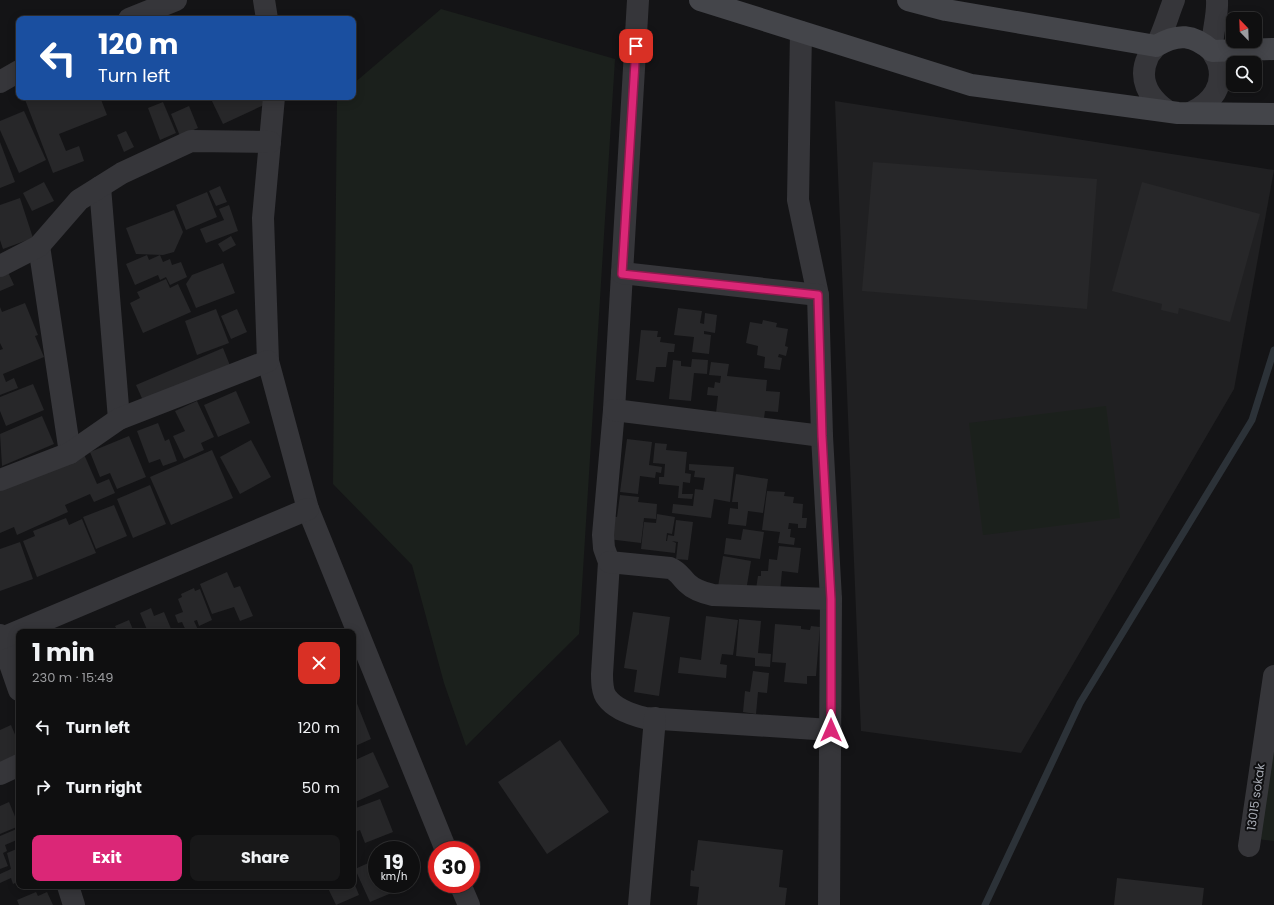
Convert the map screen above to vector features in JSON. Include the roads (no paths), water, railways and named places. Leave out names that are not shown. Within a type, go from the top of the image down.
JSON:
[{"type":"main road","points":[[700,0],[971,85],[1166,110],[1178,113],[1274,114]]},
{"type":"main road","points":[[908,0],[946,10],[1156,46],[1179,36],[1191,37],[1203,42],[1212,51],[1274,49]]},
{"type":"street","points":[[136,16],[176,0]]},
{"type":"street","points":[[264,0],[267,16]]},
{"type":"street","points":[[638,0],[614,410],[603,535],[604,548],[609,562],[602,674],[603,687],[607,698],[626,712],[635,716],[831,730]]},
{"type":"street","points":[[1166,110],[1155,102],[1148,92],[1144,80],[1144,67],[1156,46],[1174,0]]},
{"type":"street","points":[[1192,112],[1204,106],[1213,97],[1218,86],[1220,74],[1218,62],[1212,51],[1218,8],[1217,0]]},
{"type":"street","points":[[801,32],[798,200],[818,295],[822,436],[831,599],[829,905]]},
{"type":"street","points":[[0,82],[16,73]]},
{"type":"street","points":[[274,100],[263,218],[268,361],[308,509],[442,841]]},
{"type":"street","points":[[0,266],[39,246],[79,200],[122,173],[191,141],[270,142]]},
{"type":"street","points":[[100,187],[119,419]]},
{"type":"street","points":[[39,246],[70,453]]},
{"type":"street","points":[[622,274],[818,295]]},
{"type":"street","points":[[0,480],[70,453],[119,419],[268,361]]},
{"type":"street","points":[[614,410],[822,436]]},
{"type":"street","points":[[19,629],[308,509]]},
{"type":"street","points":[[609,562],[670,568],[677,571],[687,583],[696,589],[714,595],[831,599]]},
{"type":"street","points":[[16,630],[0,637],[16,682]]},
{"type":"street","name":"13015 sokak","points":[[1249,846],[1274,676]]},
{"type":"street","points":[[639,905],[655,718]]},
{"type":"street","points":[[0,774],[16,766]]},
{"type":"street","points":[[69,889],[74,905]]},
{"type":"street","points":[[464,893],[469,905]]},
{"type":"waterway","points":[[985,905],[1080,703],[1252,420],[1274,350]]}]
